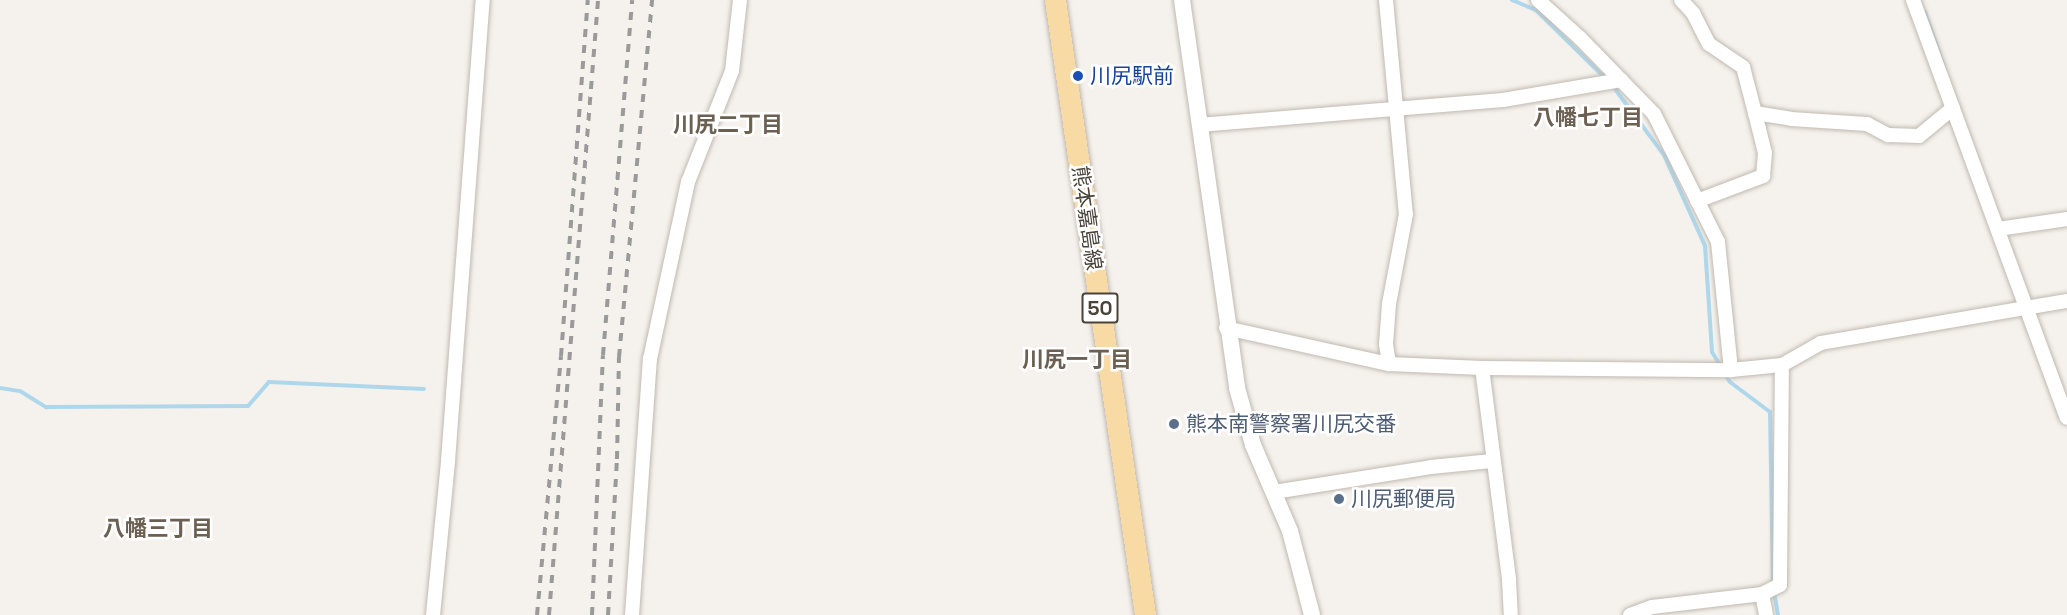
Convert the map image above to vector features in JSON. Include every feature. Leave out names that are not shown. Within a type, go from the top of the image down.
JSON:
[{"type":"main road","name":"熊本嘉島線","points":[[1055,0],[1145,615]]},
{"type":"street","points":[[433,615],[451,426],[483,0]]},
{"type":"street","points":[[632,615],[650,359],[687,182],[732,71],[740,0]]},
{"type":"street","points":[[1182,0],[1226,328],[1240,399],[1253,445],[1290,531],[1312,615]]},
{"type":"street","points":[[1386,0],[1406,214],[1389,304],[1386,344],[1389,364]]},
{"type":"street","points":[[1538,0],[1654,114],[1718,242],[1731,370]]},
{"type":"street","points":[[1681,0],[1693,13],[1708,44],[1743,67],[1765,153],[1763,176],[1697,201]]},
{"type":"street","points":[[1913,0],[2067,418]]},
{"type":"street","points":[[1199,126],[1503,100],[1621,80]]},
{"type":"street","points":[[1755,113],[1791,119],[1867,124],[1888,135],[1919,136],[1953,108]]},
{"type":"street","points":[[1998,229],[2067,219]]},
{"type":"street","points":[[1226,328],[1389,364],[1482,368],[1731,370],[1782,365],[1821,343],[2067,301]]},
{"type":"street","points":[[1630,615],[1652,607],[1762,594],[1780,585],[1782,365]]},
{"type":"street","points":[[1482,368],[1492,461],[1509,580],[1511,615]]},
{"type":"street","points":[[1274,492],[1431,467],[1492,461]]},
{"type":"street","points":[[1762,594],[1766,615]]},
{"type":"waterway","points":[[1512,0],[1536,10],[1605,78]]},
{"type":"waterway","points":[[1925,12],[1945,70]]},
{"type":"waterway","points":[[1612,85],[1664,155],[1705,246],[1712,352],[1721,367]]},
{"type":"waterway","points":[[1725,374],[1730,382],[1770,412],[1773,585]]},
{"type":"waterway","points":[[0,388],[20,391],[46,407],[248,406],[269,382],[424,389]]},
{"type":"waterway","points":[[1774,592],[1778,615]]},
{"type":"railway","points":[[537,615],[561,356],[588,0]]},
{"type":"railway","points":[[549,615],[598,0]]},
{"type":"railway","points":[[592,615],[603,355],[632,0]]},
{"type":"railway","points":[[608,615],[617,459],[619,357],[652,0]]},
{"type":"place","name":"川尻駅前","points":[[1078,76]]},
{"type":"place","name":"熊本南警察署川尻交番","points":[[1174,424]]},
{"type":"place","name":"川尻郵便局","points":[[1339,499]]},
{"type":"district","name":"八幡七丁目","points":[[1588,118]]},
{"type":"district","name":"川尻二丁目","points":[[728,125]]},
{"type":"district","name":"川尻一丁目","points":[[1077,360]]},
{"type":"district","name":"八幡三丁目","points":[[158,529]]}]
